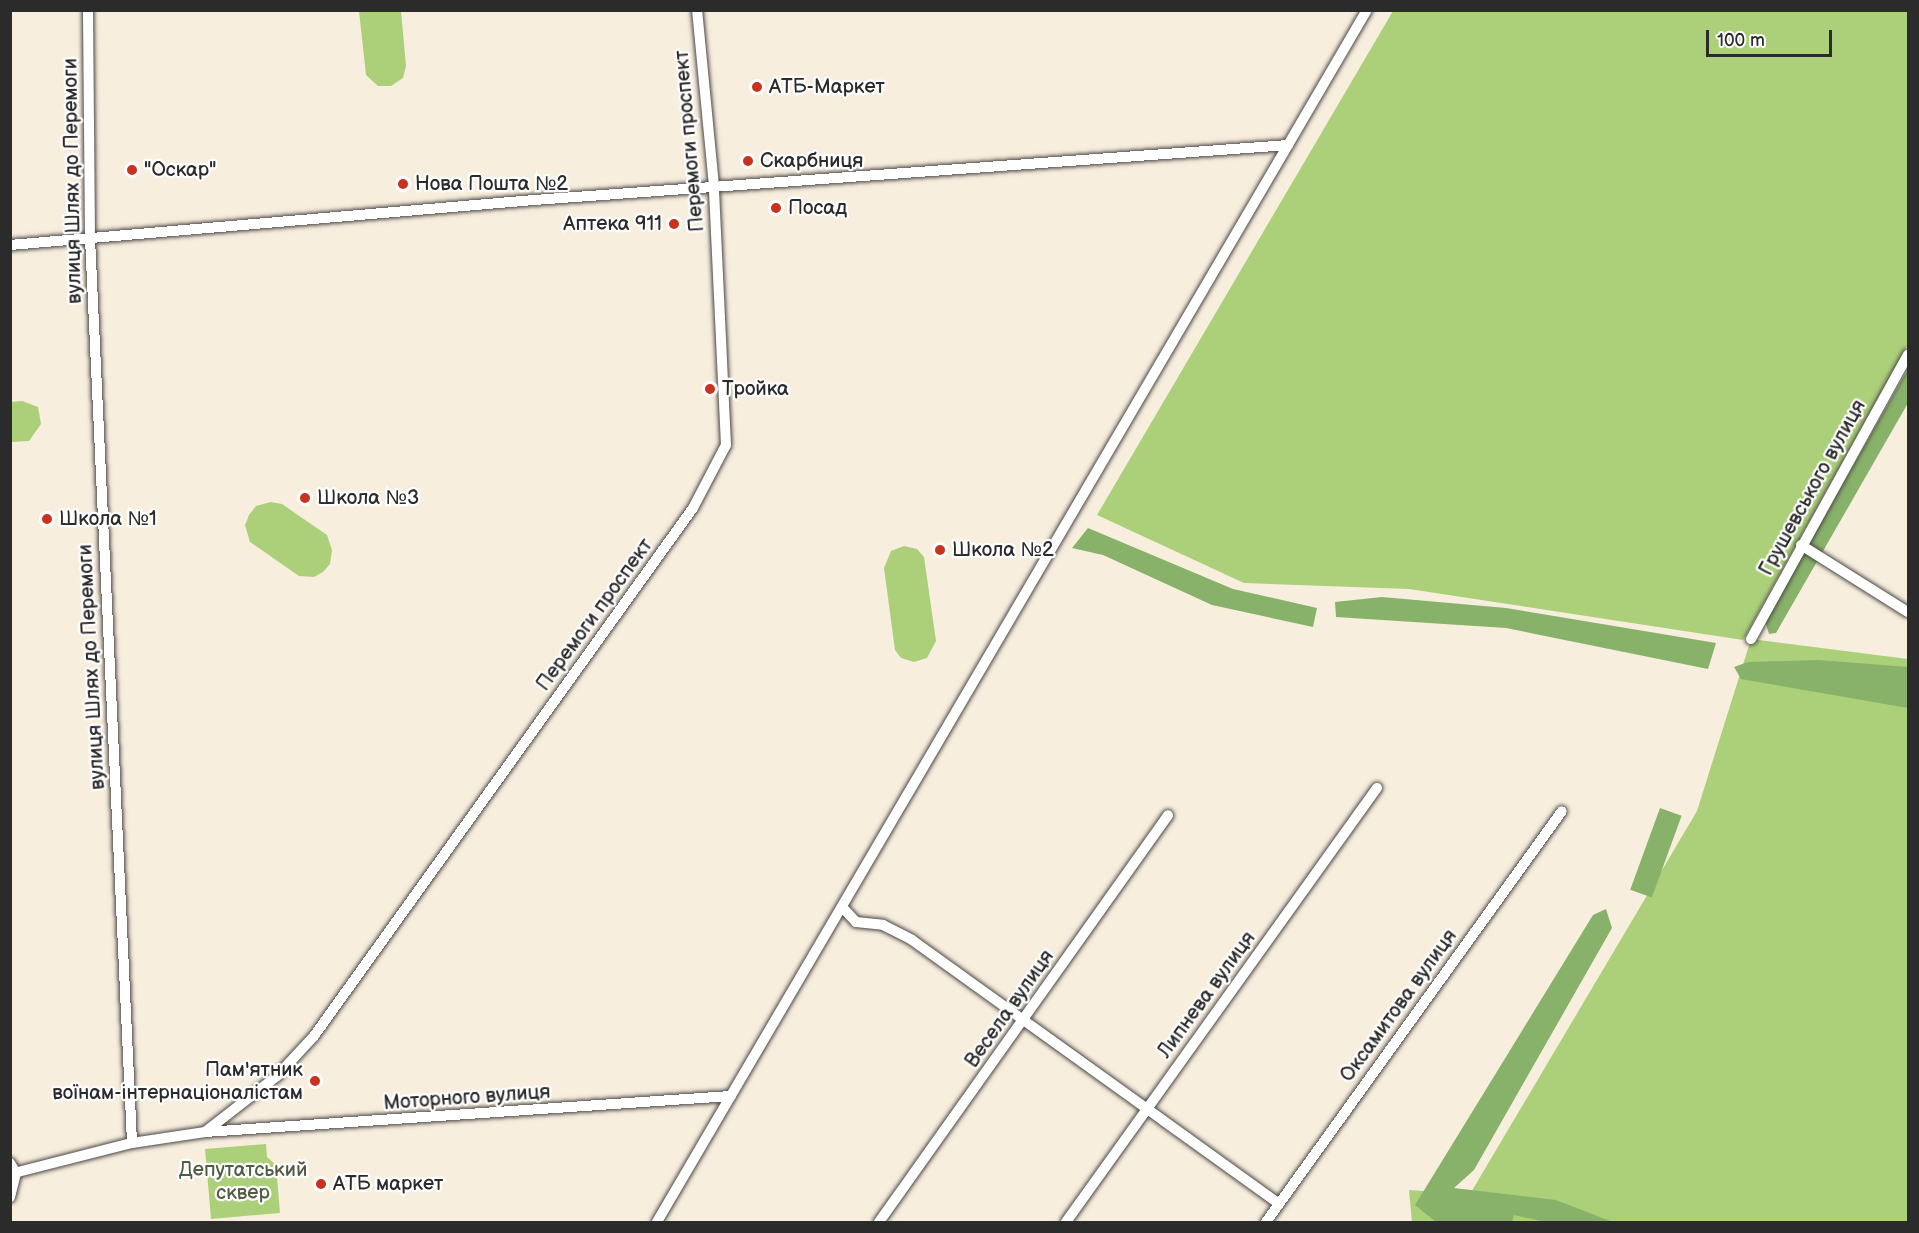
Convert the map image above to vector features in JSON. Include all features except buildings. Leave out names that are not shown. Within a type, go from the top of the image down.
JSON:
[{"type":"street","name":"вулиця Шлях до Перемоги","points":[[88,10],[90,238],[132,1143]]},
{"type":"street","name":"Перемоги проспект","points":[[205,1132],[277,1076],[314,1036],[693,508],[726,446],[714,186],[697,10]]},
{"type":"street","points":[[657,1222],[1367,10]]},
{"type":"street","points":[[10,244],[714,186],[1288,145]]},
{"type":"street","name":"Грушевського вулиця","points":[[1751,639],[1908,355]]},
{"type":"street","points":[[1801,545],[1908,612]]},
{"type":"street","name":"Липнева вулиця","points":[[1066,1222],[1377,788]]},
{"type":"street","name":"Оксамитова вулиця","points":[[1266,1222],[1562,812]]},
{"type":"street","name":"Весела вулиця","points":[[879,1222],[1024,1021],[1168,815]]},
{"type":"street","points":[[843,908],[856,922],[883,926],[912,940],[1149,1107],[1279,1204]]},
{"type":"street","name":"Моторного вулиця","points":[[12,1170],[132,1143],[205,1132],[391,1123],[731,1096]]},
{"type":"street","points":[[10,1197],[12,1170]]},
{"type":"green space","points":[[359,11],[401,11],[406,66],[403,78],[391,86],[378,86],[366,75]]},
{"type":"green space","points":[[1393,11],[1908,11],[1908,344],[1743,640],[1409,589],[1244,583],[1097,515]]},
{"type":"green space","points":[[1908,369],[1908,403],[1776,633],[1769,634],[1765,621]]},
{"type":"green space","points":[[22,401],[38,407],[41,424],[29,441],[11,442],[11,402]]},
{"type":"green space","points":[[271,502],[282,504],[327,535],[332,550],[330,564],[323,572],[314,577],[299,576],[250,542],[245,525],[249,515],[256,506]]},
{"type":"green space","points":[[1088,528],[1233,589],[1317,608],[1313,627],[1212,605],[1103,555],[1072,548]]},
{"type":"green space","points":[[904,546],[917,549],[924,557],[936,641],[927,658],[914,662],[901,658],[895,650],[884,568],[891,551]]},
{"type":"green space","points":[[1382,597],[1506,608],[1716,643],[1708,669],[1506,628],[1336,617],[1335,602]]},
{"type":"green space","points":[[1751,639],[1908,659],[1908,1222],[1412,1222],[1409,1190],[1470,1194],[1697,811]]},
{"type":"green space","points":[[1819,660],[1908,667],[1908,708],[1741,679],[1734,667],[1748,662]]},
{"type":"green space","points":[[1660,808],[1682,816],[1652,898],[1630,890]]},
{"type":"green space","points":[[1606,909],[1612,928],[1474,1170],[1454,1188],[1556,1200],[1613,1222],[1546,1222],[1514,1215],[1512,1222],[1436,1222],[1415,1205],[1593,915]]},
{"type":"green space","name":"Депутатський сквер","points":[[266,1144],[267,1157],[276,1165],[280,1213],[211,1219],[205,1149]]},
{"type":"place","name":"АТБ-Маркет","points":[[757,87]]},
{"type":"place","name":"Скарбниця","points":[[748,161]]},
{"type":"place","name":"\"Оскар\"","points":[[132,170]]},
{"type":"place","name":"Нова Пошта №2","points":[[403,184]]},
{"type":"place","name":"Посад","points":[[776,208]]},
{"type":"place","name":"Аптека 911","points":[[674,224]]},
{"type":"place","name":"Тройка","points":[[710,389]]},
{"type":"place","name":"Школа №3","points":[[305,498]]},
{"type":"place","name":"Школа №1","points":[[47,519]]},
{"type":"place","name":"Школа №2","points":[[940,550]]},
{"type":"place","name":"Пам'ятник воїнам-інтернаціоналістам","points":[[315,1081]]},
{"type":"place","name":"АТБ маркет","points":[[321,1184]]}]
